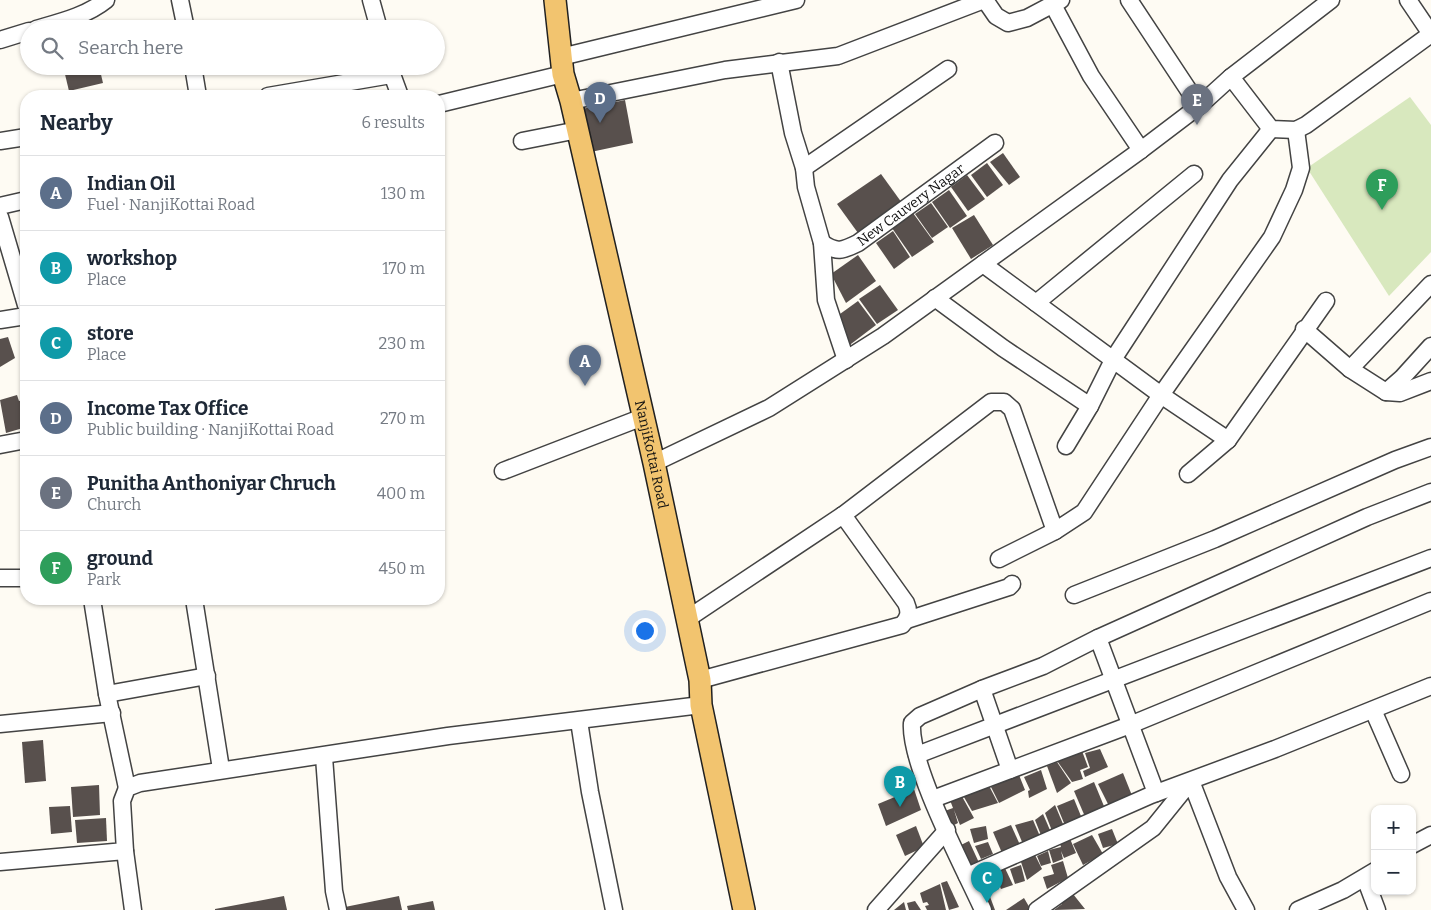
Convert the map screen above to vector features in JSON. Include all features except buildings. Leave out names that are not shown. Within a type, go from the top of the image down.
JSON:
[{"type":"main road","name":"NanjiKottai Road","points":[[555,0],[562,65],[572,101],[654,464],[700,680],[701,705],[744,910]]},
{"type":"street","points":[[65,20],[98,6],[106,0]]},
{"type":"street","points":[[180,0],[184,20]]},
{"type":"street","points":[[371,0],[377,20]]},
{"type":"street","points":[[445,102],[562,65],[796,0]]},
{"type":"street","points":[[572,101],[725,70],[838,56],[985,0],[996,16],[1008,23],[1027,18],[1057,2],[1091,76],[1141,150]]},
{"type":"street","points":[[1129,0],[1199,106]]},
{"type":"street","points":[[654,464],[770,408],[846,360],[1141,150],[1199,106],[1231,77],[1331,0]]},
{"type":"street","points":[[1271,129],[1296,130],[1306,125],[1431,34],[1408,0]]},
{"type":"street","points":[[0,40],[20,34]]},
{"type":"street","points":[[778,62],[793,133],[804,168],[806,187],[822,243],[826,300],[846,360]]},
{"type":"street","points":[[804,168],[948,69]]},
{"type":"street","points":[[194,75],[197,90]]},
{"type":"street","points":[[297,90],[370,75]]},
{"type":"street","points":[[392,75],[398,90]]},
{"type":"street","points":[[1231,77],[1271,129]]},
{"type":"street","points":[[1066,446],[1090,406],[1114,358],[1230,180],[1271,129]]},
{"type":"street","points":[[522,141],[578,130]]},
{"type":"street","points":[[1000,559],[1055,531],[1084,512],[1161,395],[1272,237],[1294,190],[1301,168],[1296,130]]},
{"type":"street","points":[[0,141],[20,138]]},
{"type":"street","name":"New Cauvery Nagar","points":[[822,243],[832,250],[844,250],[858,243],[995,144]]},
{"type":"street","points":[[1036,303],[1194,174]]},
{"type":"street","points":[[0,206],[20,201]]},
{"type":"street","points":[[0,218],[20,285]]},
{"type":"street","points":[[983,264],[1114,358],[1161,395],[1228,440]]},
{"type":"street","points":[[1350,369],[1431,284]]},
{"type":"street","points":[[935,298],[1003,348],[1090,406]]},
{"type":"street","points":[[1188,474],[1228,440],[1304,329],[1326,301]]},
{"type":"street","points":[[0,320],[20,317]]},
{"type":"street","points":[[1304,329],[1350,369],[1386,392],[1400,393],[1431,382]]},
{"type":"street","points":[[1386,392],[1402,378],[1431,346]]},
{"type":"street","points":[[687,620],[843,515],[991,402],[1004,402],[1012,408],[1055,531]]},
{"type":"street","points":[[503,471],[643,416]]},
{"type":"street","points":[[0,445],[20,441]]},
{"type":"street","points":[[1074,595],[1215,539],[1431,446]]},
{"type":"street","points":[[983,910],[933,799],[911,736],[912,723],[920,716],[1042,666],[1098,638],[1366,517],[1431,492]]},
{"type":"street","points":[[843,515],[906,603],[910,611],[908,620]]},
{"type":"street","points":[[917,755],[1431,558]]},
{"type":"street","points":[[0,578],[20,578]]},
{"type":"street","points":[[700,680],[902,626],[908,620],[1009,587],[1012,584]]},
{"type":"street","points":[[933,799],[1130,726],[1431,601]]},
{"type":"street","points":[[93,605],[107,694],[127,788],[122,801],[125,850],[133,910]]},
{"type":"street","points":[[195,605],[221,769]]},
{"type":"street","points":[[1098,638],[1156,794]]},
{"type":"street","points":[[107,694],[207,676]]},
{"type":"street","points":[[967,876],[1156,794],[1431,686]]},
{"type":"street","points":[[982,689],[1010,770]]},
{"type":"street","points":[[127,788],[140,783],[221,769],[324,757],[448,736],[701,705]]},
{"type":"street","points":[[1373,710],[1401,774]]},
{"type":"street","points":[[0,724],[112,713]]},
{"type":"street","points":[[579,721],[590,792],[614,910]]},
{"type":"street","points":[[324,757],[334,891],[338,910]]},
{"type":"street","points":[[1037,910],[1153,828],[1191,781]]},
{"type":"street","points":[[1191,781],[1228,877],[1246,910]]},
{"type":"street","points":[[876,910],[947,830]]},
{"type":"street","points":[[1416,843],[1431,835]]},
{"type":"street","points":[[0,862],[125,850]]},
{"type":"street","points":[[1298,910],[1370,875],[1377,910]]},
{"type":"green space","points":[[1410,97],[1431,125],[1431,252],[1389,296],[1307,168]]},
{"type":"place","name":"Income Tax Office","points":[[600,123]]},
{"type":"place","name":"Punitha Anthoniyar Chruch","points":[[1197,125]]},
{"type":"place","name":"ground","points":[[1382,210]]},
{"type":"place","name":"Indian Oil","points":[[585,386]]},
{"type":"place","name":"workshop","points":[[900,807]]},
{"type":"place","name":"store","points":[[987,903]]}]
